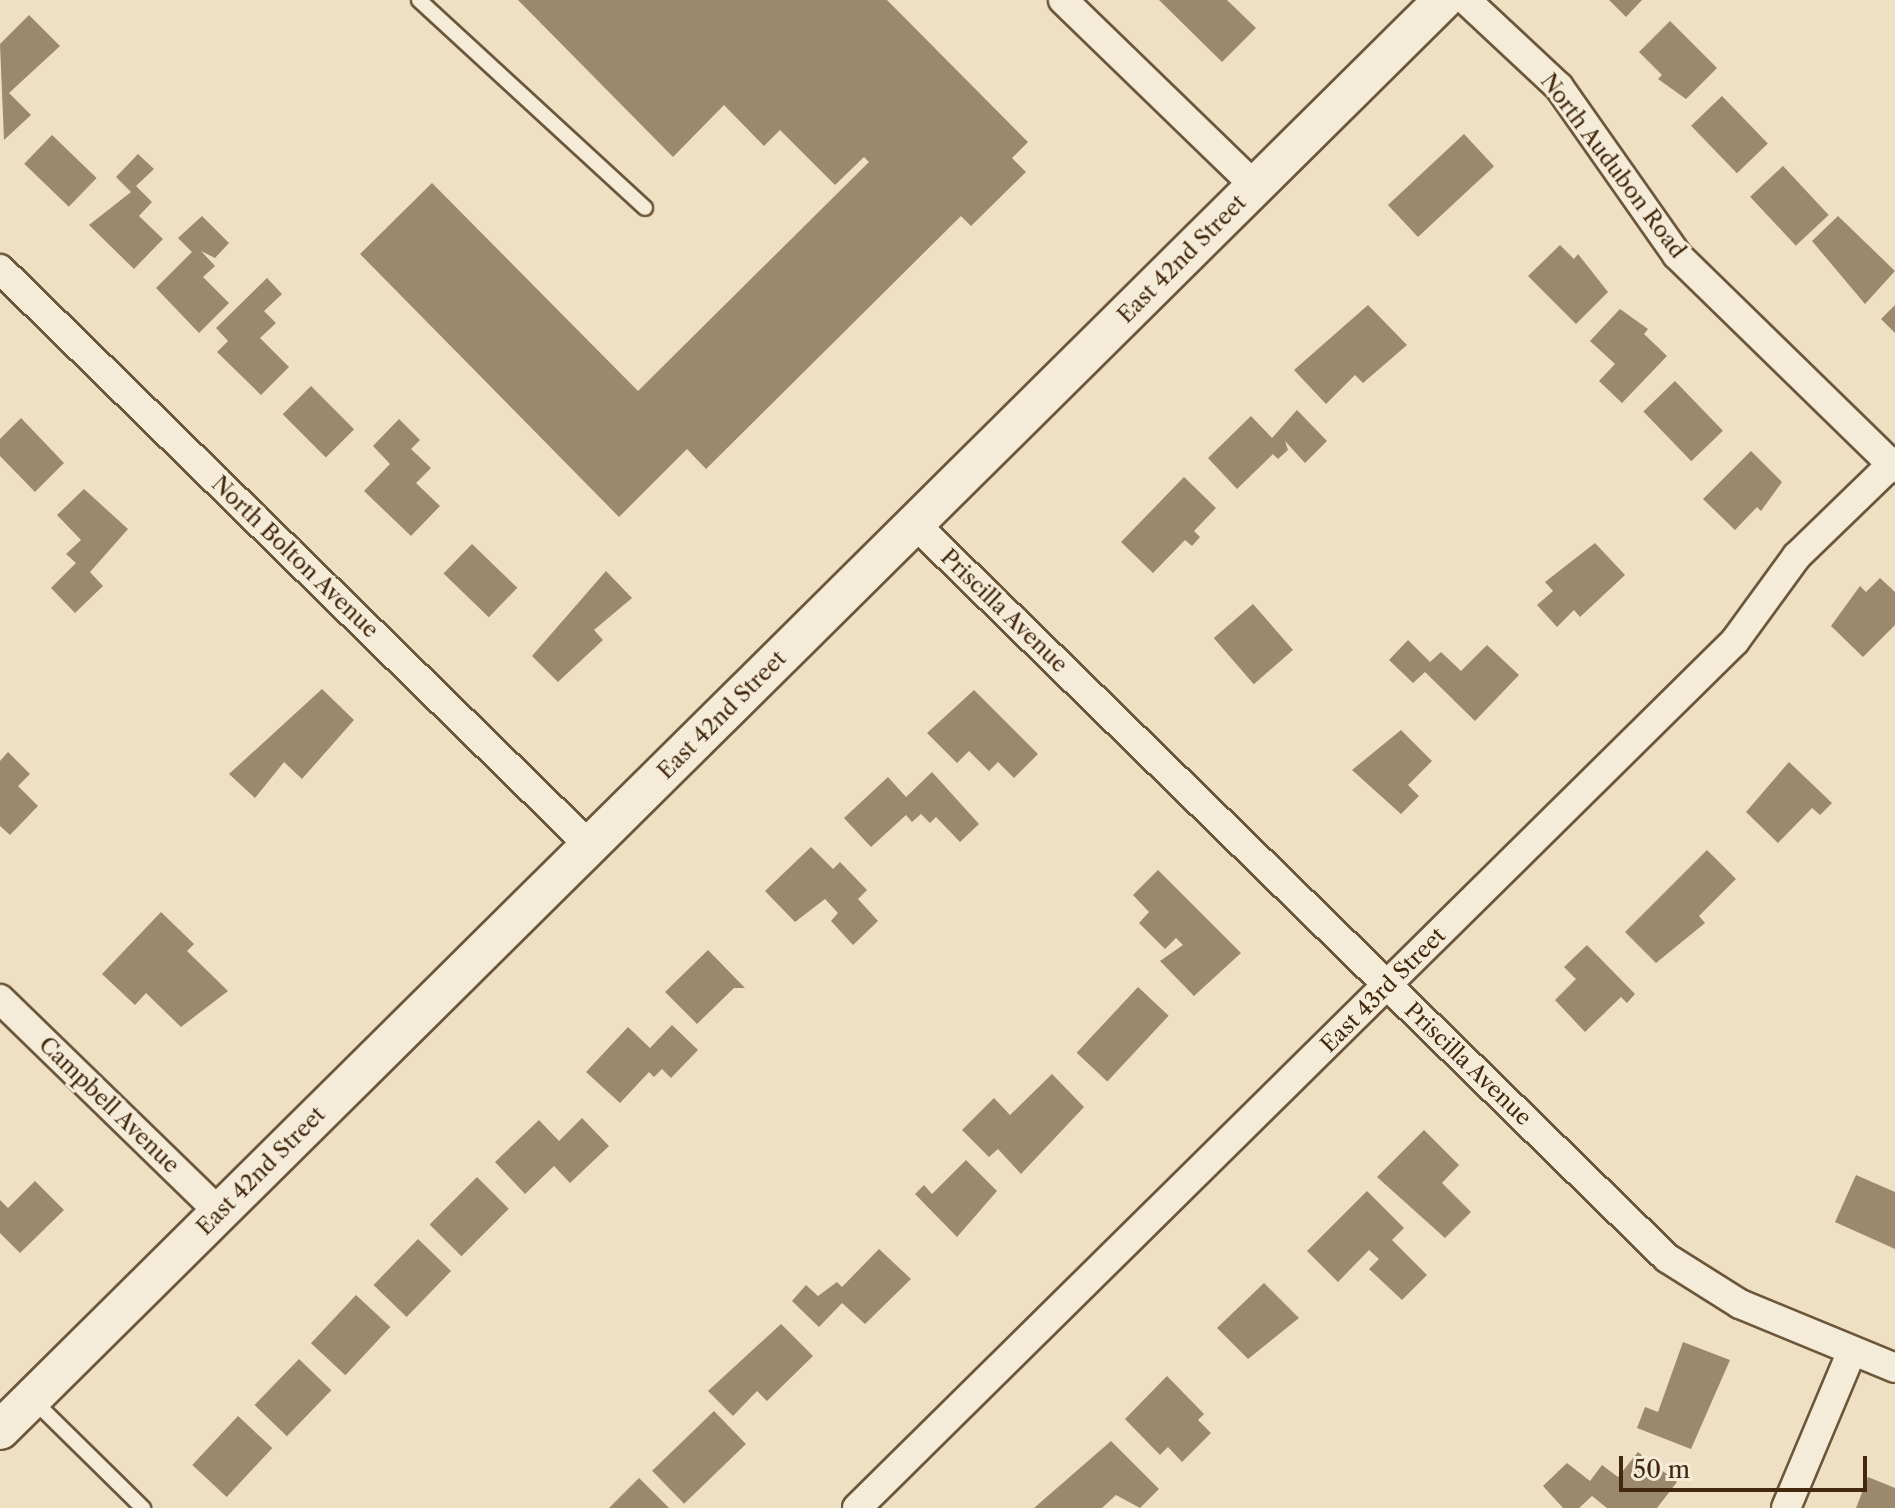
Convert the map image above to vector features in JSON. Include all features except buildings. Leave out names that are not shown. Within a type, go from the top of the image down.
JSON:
[{"type":"street","points":[[1063,0],[1256,187]]},
{"type":"street","name":"East 42nd Street","points":[[0,1430],[1443,0]]},
{"type":"street","name":"North Audubon Road","points":[[1466,0],[1559,87],[1677,255],[1894,464]]},
{"type":"street","name":"North Bolton Avenue","points":[[0,269],[590,846]]},
{"type":"street","name":"East 43rd Street","points":[[857,1508],[1735,641],[1797,556],[1894,464]]},
{"type":"street","name":"Priscilla Avenue","points":[[915,524],[1667,1258],[1740,1304],[1895,1368]]},
{"type":"street","name":"Campbell Avenue","points":[[0,999],[219,1212]]},
{"type":"street","points":[[1786,1508],[1852,1351]]},
{"type":"lane","points":[[419,0],[645,208]]},
{"type":"lane","points":[[32,1399],[143,1508]]}]
